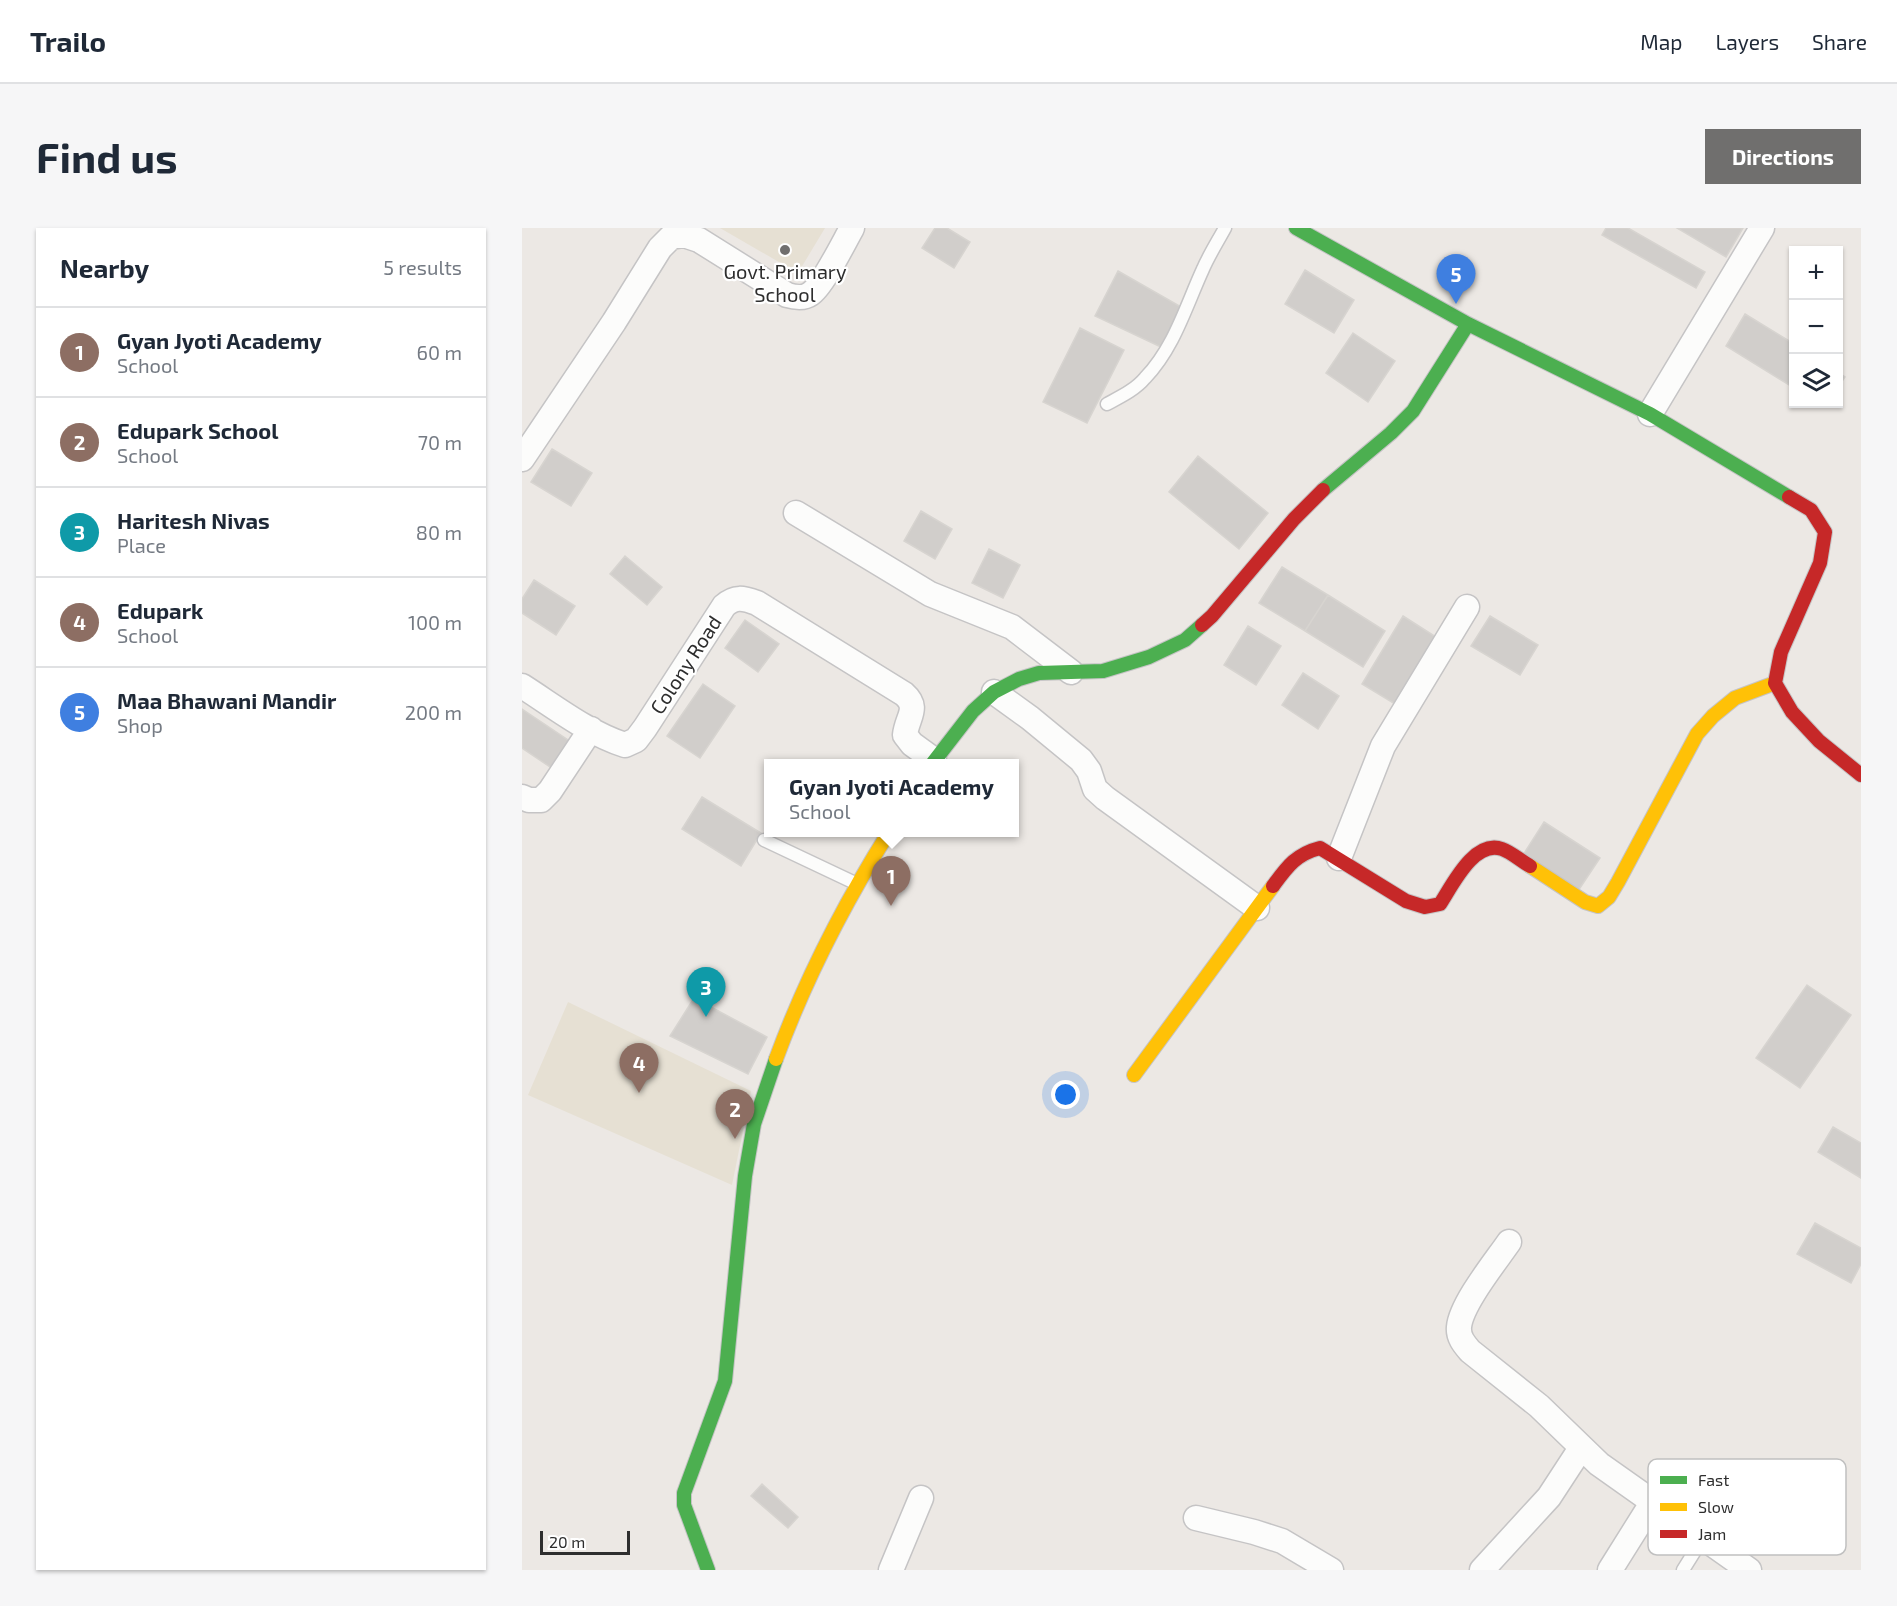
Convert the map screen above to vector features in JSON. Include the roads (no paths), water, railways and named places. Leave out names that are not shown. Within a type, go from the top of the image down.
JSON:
[{"type":"street","points":[[522,459],[614,322],[660,248],[671,237],[684,235],[699,240],[787,295],[798,297],[810,294],[818,285],[852,228]]},
{"type":"street","points":[[1296,228],[1468,324],[1650,414],[1811,510],[1826,532],[1820,563],[1780,652],[1775,683],[1792,712],[1812,734],[1861,775]]},
{"type":"street","points":[[1650,414],[1762,228]]},
{"type":"street","points":[[935,759],[973,711],[994,692],[1019,679],[1039,673],[1103,670],[1149,657],[1185,640],[1212,616],[1294,519],[1323,490],[1391,433],[1413,411],[1468,324]]},
{"type":"street","points":[[796,513],[930,594],[1012,627],[1071,672]]},
{"type":"street","name":"Colony Road","points":[[522,686],[591,729],[625,745],[636,740],[645,728],[724,606],[730,600],[742,597],[757,603],[911,700],[913,710],[905,735],[930,759]]},
{"type":"street","points":[[1339,858],[1383,747],[1467,606]]},
{"type":"street","points":[[1134,1076],[1288,866],[1304,852],[1320,849],[1339,858],[1406,901],[1425,907],[1440,904],[1470,859],[1484,849],[1501,848],[1586,902],[1598,906],[1609,897],[1618,882],[1697,734],[1713,716],[1735,698],[1775,683]]},
{"type":"street","points":[[994,692],[1081,760],[1089,771],[1095,789],[1105,798],[1257,908]]},
{"type":"street","points":[[522,797],[529,800],[541,800],[550,791],[591,729]]},
{"type":"street","points":[[708,1570],[684,1505],[684,1493],[725,1381],[746,1176],[754,1124],[803,990],[856,883],[886,837]]},
{"type":"street","points":[[1509,1242],[1462,1314],[1458,1328],[1461,1341],[1470,1351],[1539,1406],[1599,1464],[1648,1500]]},
{"type":"street","points":[[1482,1570],[1549,1497],[1581,1448]]},
{"type":"street","points":[[891,1570],[921,1498]]},
{"type":"street","points":[[1610,1570],[1648,1509]]},
{"type":"street","points":[[1196,1518],[1282,1541],[1332,1570]]},
{"type":"street","points":[[1727,1555],[1749,1570]]},
{"type":"lane","points":[[1107,404],[1130,392],[1144,380],[1161,359],[1190,305],[1210,255],[1225,228]]},
{"type":"lane","points":[[764,840],[856,883]]},
{"type":"lane","points":[[1683,1570],[1692,1555]]},
{"type":"place","name":"Govt. Primary School","points":[[785,250]]},
{"type":"place","name":"Maa Bhawani Mandir","points":[[1456,304]]},
{"type":"place","name":"Gyan Jyoti Academy","points":[[891,906]]},
{"type":"place","name":"Haritesh Nivas","points":[[706,1017]]},
{"type":"place","name":"Edupark","points":[[639,1093]]},
{"type":"place","name":"Edupark School","points":[[735,1139]]}]
